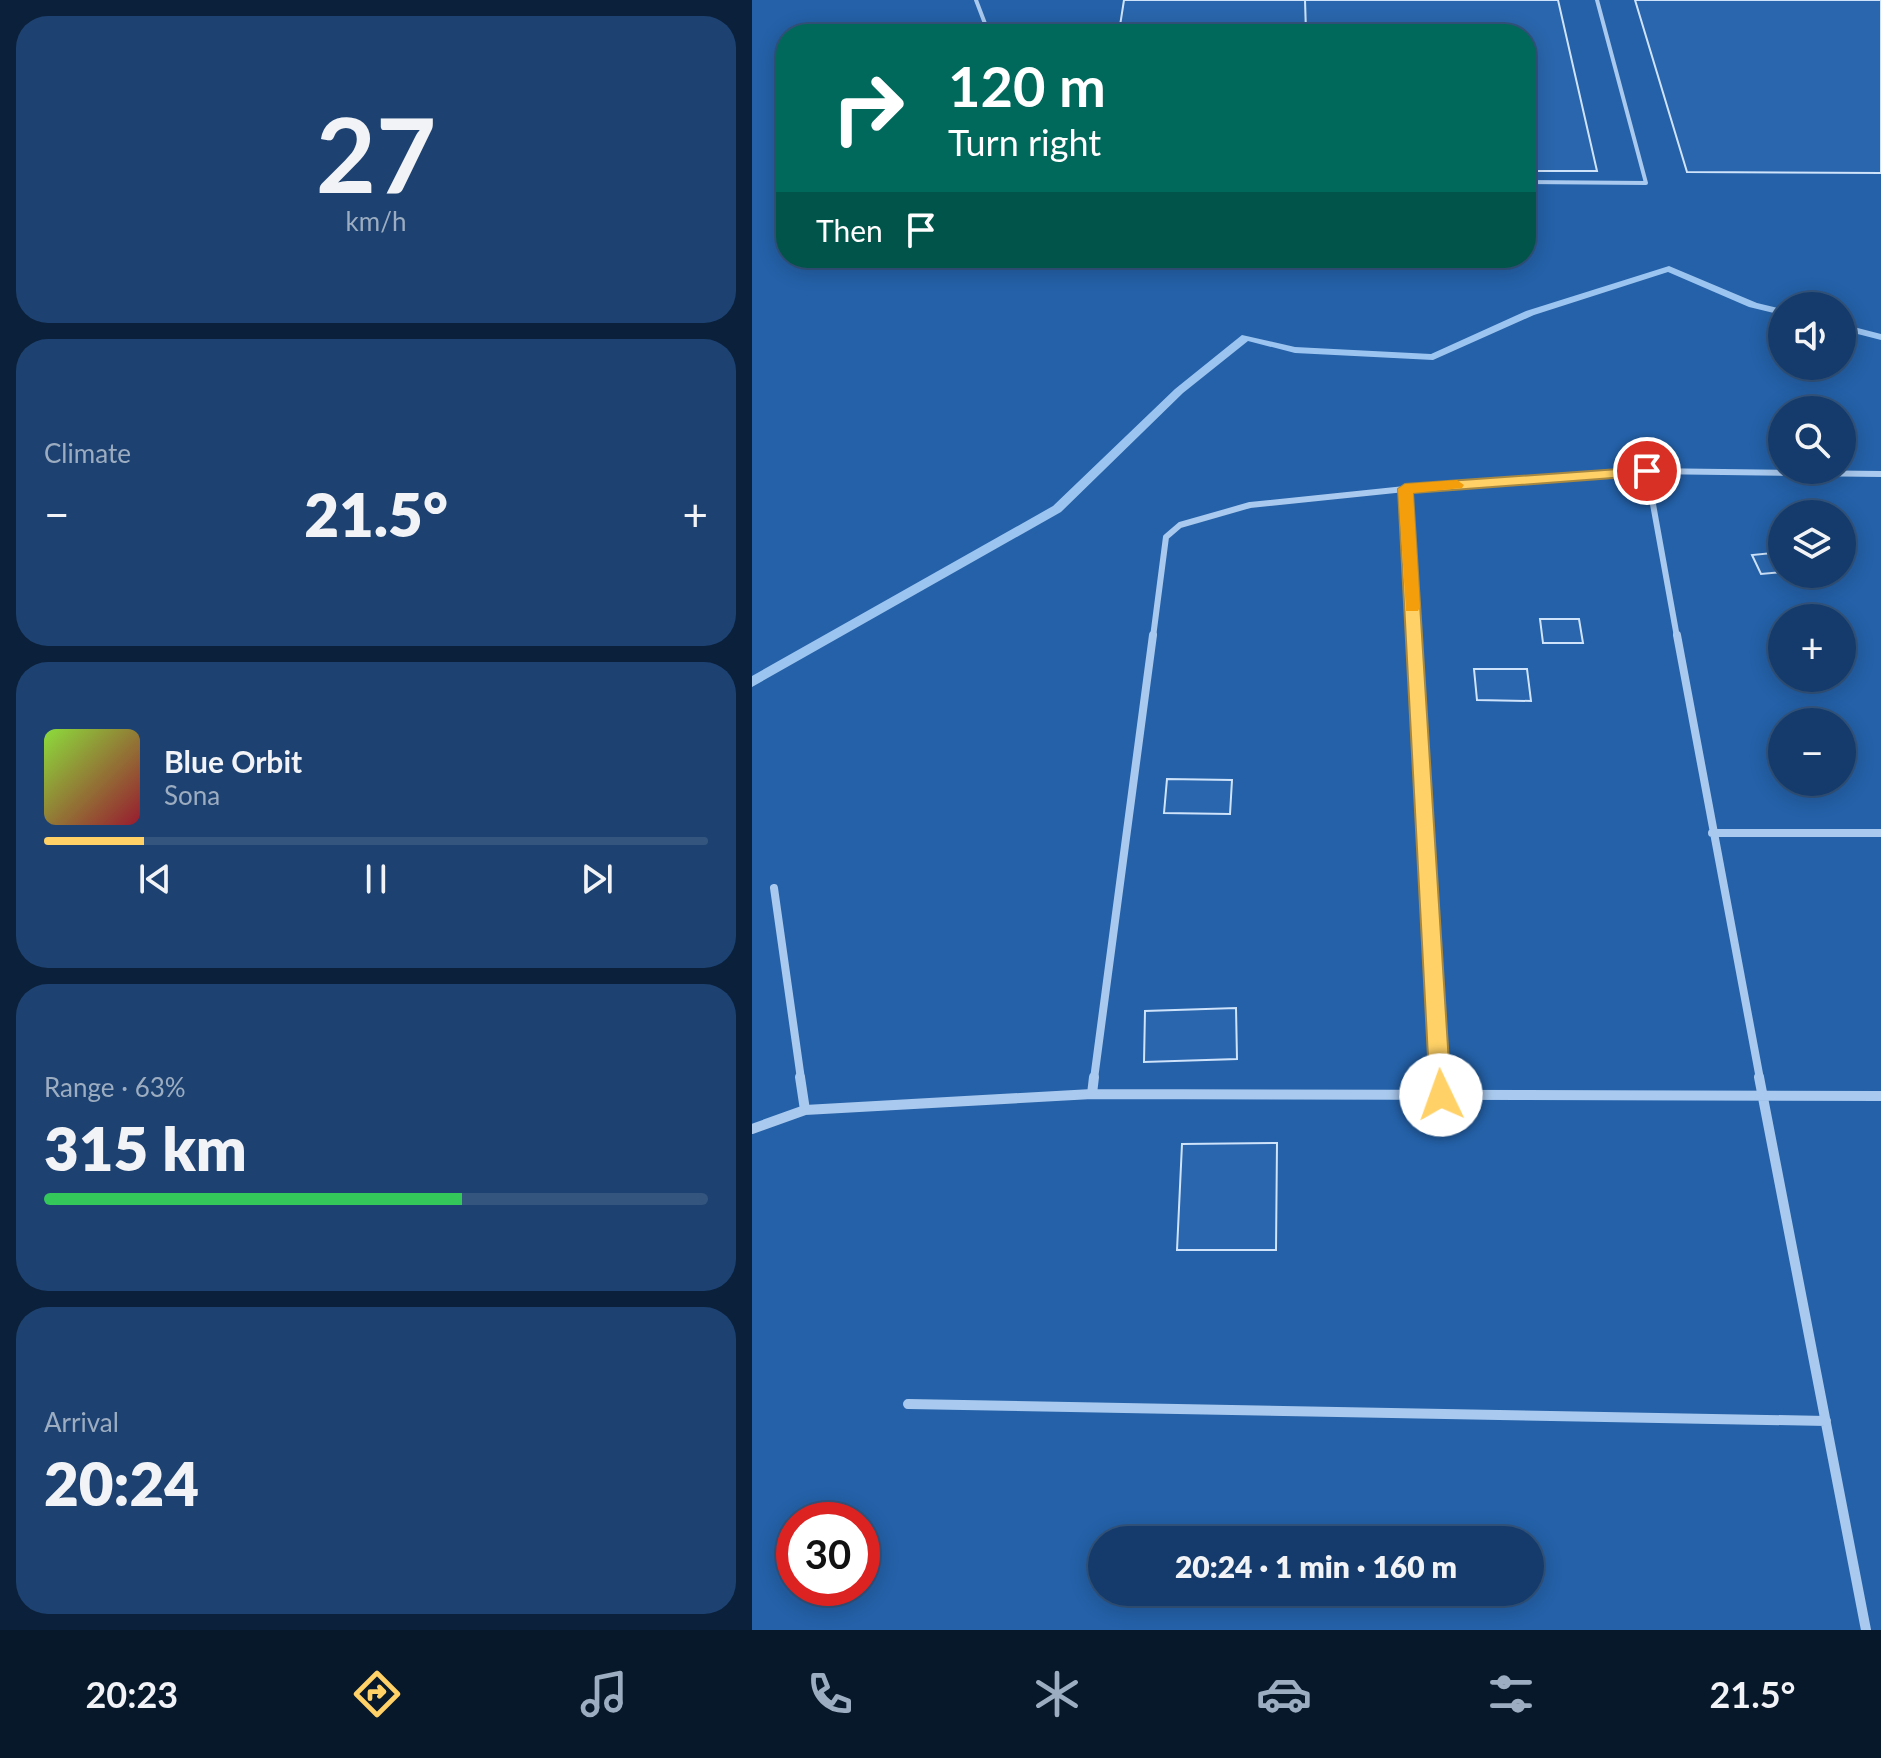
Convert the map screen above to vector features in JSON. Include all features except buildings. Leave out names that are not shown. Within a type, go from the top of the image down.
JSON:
[{"type":"street","points":[[1092,1094],[1166,537],[1180,525],[1250,505],[1405,489],[1647,471],[1881,474]]},
{"type":"street","points":[[1647,471],[1712,833],[1866,1630]]},
{"type":"street","points":[[1405,489],[1441,1095]]},
{"type":"street","points":[[1712,833],[1881,833]]},
{"type":"street","points":[[774,888],[805,1110]]},
{"type":"street","points":[[752,1129],[805,1110],[1092,1094],[1881,1096]]},
{"type":"street","points":[[908,1404],[1826,1421]]},
{"type":"lane","points":[[976,0],[985,24]]},
{"type":"lane","points":[[1536,182],[1646,183],[1597,0]]},
{"type":"shaded area","points":[[752,0],[1881,0],[1881,1630],[752,1630]]},
{"type":"waterway","points":[[752,682],[1057,509],[1179,391],[1246,337],[1295,350],[1433,357],[1530,313],[1669,269],[1768,309]]},
{"type":"waterway","points":[[1856,331],[1881,337]]},
{"type":"slow traffic","points":[[1412,607],[1405,489],[1457,485]]},
{"type":"route","points":[[1441,1095],[1405,489],[1647,471]]}]
